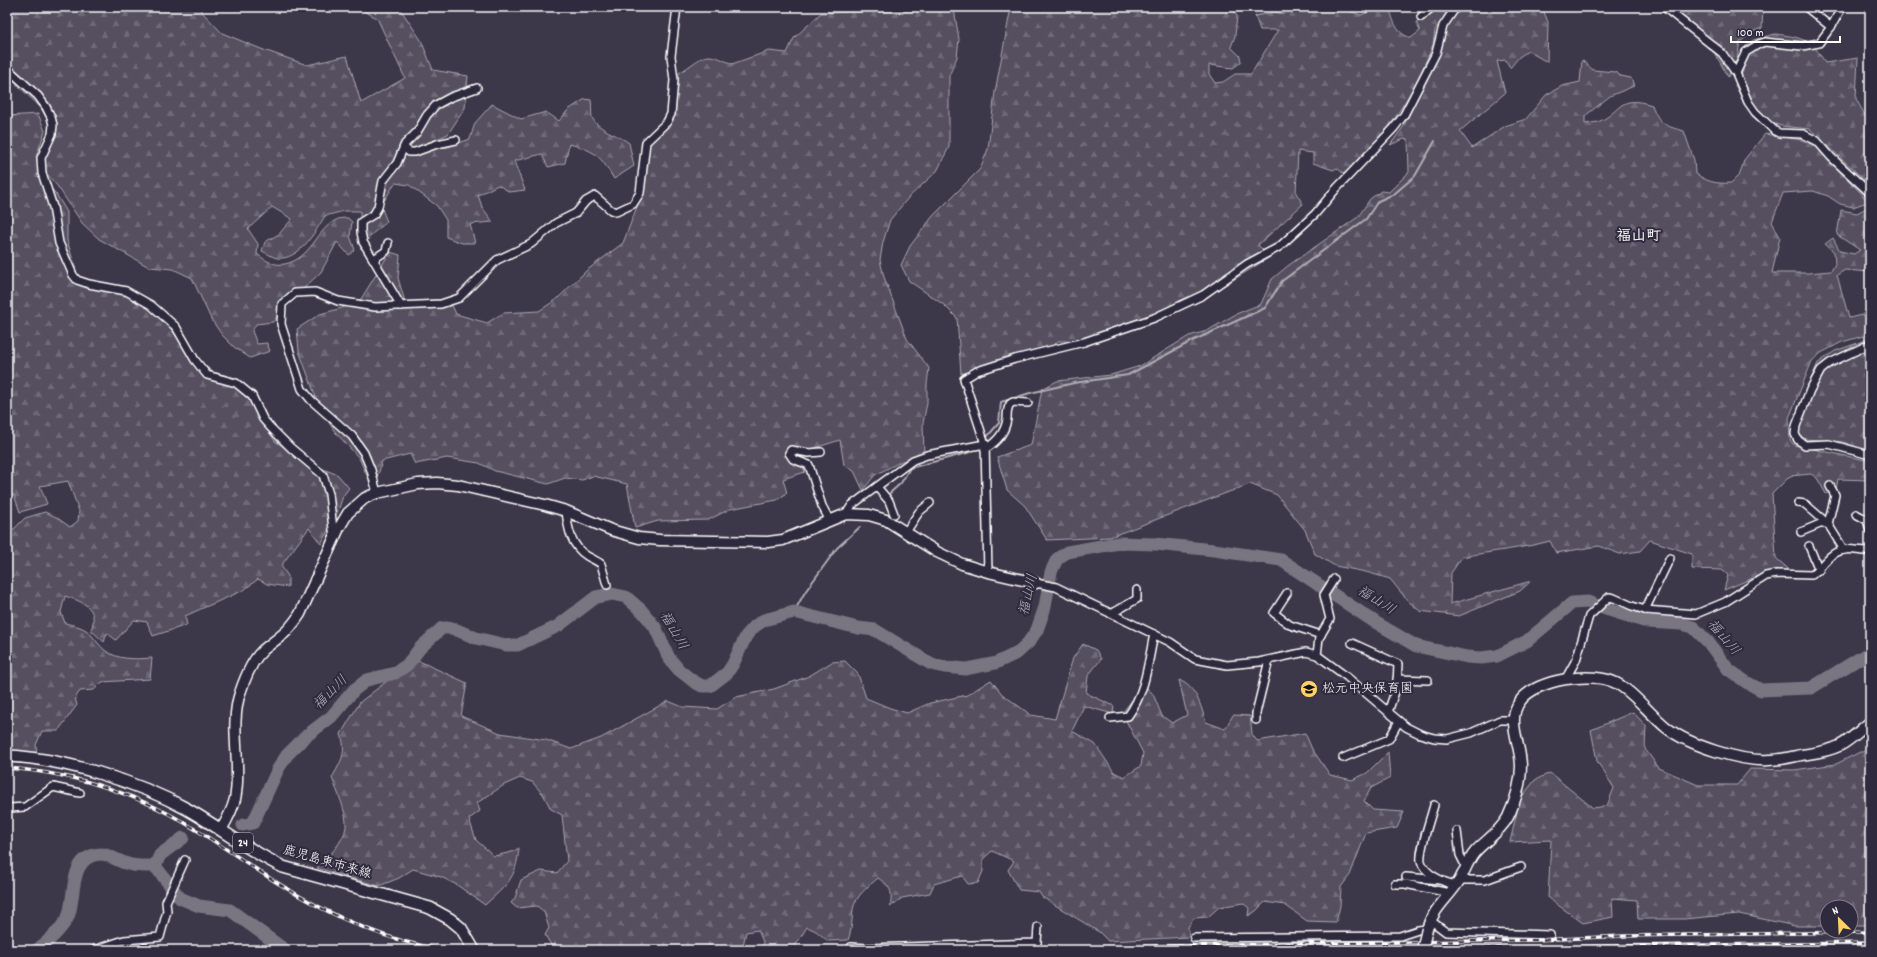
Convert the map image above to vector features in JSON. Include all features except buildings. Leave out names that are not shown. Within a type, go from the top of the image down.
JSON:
[{"type":"main road","name":"鹿児島東市来線","points":[[7,756],[45,761],[122,781],[165,798],[221,830],[266,859],[283,867],[413,902],[434,910],[450,919],[461,928],[473,946]]},
{"type":"street","points":[[377,493],[371,470],[364,453],[352,436],[311,400],[302,389],[281,324],[282,304],[295,293],[315,292],[338,301],[375,307],[441,304],[459,298],[497,260],[531,244],[556,223],[576,213],[586,201],[595,196],[611,210],[616,212],[633,204],[640,193],[646,142],[667,122],[671,114],[674,80],[671,56],[677,7]]},
{"type":"street","points":[[1421,17],[1432,7]]},
{"type":"street","points":[[988,572],[985,446],[964,379],[977,371],[1015,359],[1084,342],[1154,318],[1203,295],[1246,264],[1279,247],[1315,214],[1336,189],[1394,128],[1404,115],[1436,53],[1443,26],[1456,7]]},
{"type":"street","points":[[1664,7],[1722,53],[1736,73],[1748,102],[1755,112],[1775,131],[1810,136],[1818,141],[1832,157],[1870,193]]},
{"type":"street","points":[[1806,7],[1831,27]]},
{"type":"street","points":[[1736,73],[1746,52],[1753,46],[1766,42],[1802,46],[1819,43],[1831,27],[1842,7]]},
{"type":"street","points":[[7,68],[38,96],[46,106],[51,117],[53,125],[52,134],[41,158],[41,164],[56,218],[59,243],[73,275],[77,280],[96,286],[126,291],[151,305],[176,327],[195,360],[207,375],[236,383],[252,396],[266,423],[291,448],[323,475],[329,494],[334,538]]},
{"type":"street","points":[[401,306],[363,242],[361,222],[374,214],[378,207],[383,181],[397,163],[404,147],[417,132],[427,115],[436,105],[451,97],[477,88]]},
{"type":"street","points":[[404,147],[409,152],[415,152],[437,144],[456,140]]},
{"type":"street","points":[[374,259],[386,251],[388,243]]},
{"type":"street","points":[[1870,344],[1830,363],[1821,370],[1810,390],[1796,426],[1795,434],[1798,440],[1804,445],[1829,444],[1870,455]]},
{"type":"street","points":[[846,514],[852,505],[913,460],[927,455],[985,446],[995,443],[1004,431],[1010,404],[1013,402],[1028,403]]},
{"type":"street","points":[[821,452],[808,453],[791,450],[789,453],[793,459],[809,465],[822,506],[830,521]]},
{"type":"street","points":[[221,830],[230,814],[236,785],[237,704],[247,675],[255,660],[262,651],[283,637],[292,627],[300,614],[334,538],[348,513],[365,498],[377,493],[418,484],[438,483],[458,485],[566,511],[625,534],[660,540],[768,542],[783,540],[846,514],[869,515],[886,520],[937,552],[962,564],[988,572],[1056,587],[1170,642],[1195,659],[1226,665],[1269,660],[1306,652],[1317,656],[1347,677],[1406,727],[1420,734],[1434,738],[1447,739],[1471,733],[1500,720],[1513,720]]},
{"type":"street","points":[[1828,524],[1835,496],[1830,486]]},
{"type":"street","points":[[877,487],[889,501],[894,514]]},
{"type":"street","points":[[906,532],[919,512],[930,503]]},
{"type":"street","points":[[1798,503],[1805,504],[1828,524],[1844,550]]},
{"type":"street","points":[[566,511],[571,538],[579,549],[601,564],[605,572],[607,585]]},
{"type":"street","points":[[1856,514],[1867,520],[1870,530]]},
{"type":"street","points":[[1801,532],[1820,524],[1828,524]]},
{"type":"street","points":[[1809,546],[1819,570]]},
{"type":"street","points":[[1565,680],[1576,660],[1589,616],[1609,597],[1645,610],[1696,614],[1725,602],[1766,576],[1777,574],[1812,576],[1819,570],[1829,556],[1844,550],[1861,552],[1870,551]]},
{"type":"street","points":[[1645,610],[1670,558]]},
{"type":"street","points":[[1317,656],[1317,645],[1330,619],[1324,595],[1334,579]]},
{"type":"street","points":[[1111,614],[1137,599],[1137,590]]},
{"type":"street","points":[[1287,593],[1274,613],[1290,625],[1321,635]]},
{"type":"street","points":[[1110,718],[1128,716],[1138,703],[1145,681],[1154,634]]},
{"type":"street","points":[[1352,643],[1398,664],[1394,699],[1388,712]]},
{"type":"street","points":[[1256,720],[1269,660]]},
{"type":"street","points":[[1422,950],[1428,925],[1435,910],[1455,886],[1474,854],[1493,837],[1502,826],[1512,806],[1517,791],[1521,764],[1513,720],[1520,700],[1530,691],[1548,683],[1565,680],[1594,678],[1606,679],[1623,687],[1655,718],[1681,737],[1692,743],[1747,759],[1768,760],[1827,751],[1840,745],[1870,722]]},
{"type":"street","points":[[1397,679],[1428,680]]},
{"type":"street","points":[[1343,758],[1389,739],[1399,721]]},
{"type":"street","points":[[7,806],[10,808],[25,807],[53,787],[80,793]]},
{"type":"street","points":[[1434,805],[1421,852],[1421,861],[1425,869],[1440,880],[1455,886]]},
{"type":"street","points":[[1457,831],[1460,855],[1466,867]]},
{"type":"street","points":[[94,950],[124,940],[160,937],[167,911],[166,902],[176,884],[185,860]]},
{"type":"street","points":[[1395,884],[1455,886],[1485,880],[1521,867]]},
{"type":"street","points":[[1406,877],[1440,880]]},
{"type":"street","points":[[1194,938],[1400,936],[1428,925],[1446,932],[1550,935]]},
{"type":"street","points":[[851,947],[868,948],[1037,943],[1038,927]]},
{"type":"green space","points":[[7,7],[201,7],[202,12],[222,33],[261,49],[307,65],[347,56],[361,103],[405,78],[377,18],[356,7],[399,7],[421,40],[433,70],[468,76],[465,108],[448,134],[412,150],[448,147],[470,139],[475,123],[492,104],[521,119],[546,112],[559,121],[568,110],[585,99],[591,100],[592,117],[598,125],[629,143],[634,166],[614,179],[601,160],[592,152],[569,144],[565,163],[548,167],[542,154],[514,161],[525,190],[510,192],[498,185],[478,195],[482,207],[493,222],[470,224],[475,243],[462,243],[446,237],[446,220],[437,206],[409,185],[395,183],[381,206],[387,222],[372,234],[361,249],[360,211],[344,211],[325,216],[306,244],[292,255],[285,258],[277,258],[262,251],[265,242],[279,234],[292,219],[272,207],[248,229],[258,244],[257,254],[267,261],[274,264],[285,264],[294,261],[308,250],[323,230],[337,219],[342,218],[348,218],[352,222],[350,236],[355,250],[349,255],[337,242],[321,272],[285,306],[273,322],[256,324],[252,331],[257,344],[267,343],[270,351],[250,358],[234,347],[222,335],[211,319],[192,278],[173,269],[149,267],[99,239],[82,223],[58,187],[46,173],[43,155],[51,133],[47,119],[41,108],[7,75]]},
{"type":"green space","points":[[1011,7],[1231,7],[1237,16],[1235,36],[1231,47],[1240,56],[1241,62],[1233,68],[1209,65],[1209,74],[1215,83],[1223,82],[1235,74],[1251,74],[1278,30],[1260,30],[1255,16],[1274,12],[1284,14],[1289,7],[1343,7],[1343,9],[1361,15],[1374,10],[1375,7],[1389,7],[1398,30],[1411,38],[1420,31],[1416,22],[1431,12],[1431,7],[1452,7],[1435,30],[1433,45],[1416,84],[1390,126],[1382,146],[1344,174],[1337,168],[1333,170],[1313,163],[1313,153],[1298,151],[1296,193],[1303,204],[1258,245],[1270,257],[1225,285],[1152,321],[1068,349],[1066,341],[1058,341],[1048,351],[1005,360],[961,374],[957,318],[944,305],[909,281],[901,265],[910,246],[933,216],[980,169],[988,149],[995,92]]},
{"type":"green space","points":[[1458,7],[1542,7],[1548,22],[1547,62],[1528,51],[1519,57],[1510,68],[1506,60],[1497,61],[1505,93],[1460,131],[1472,148],[1505,126],[1526,119],[1546,95],[1562,86],[1580,82],[1582,60],[1593,70],[1615,72],[1621,76],[1631,78],[1634,86],[1610,96],[1585,116],[1585,124],[1598,122],[1606,118],[1626,103],[1641,102],[1652,105],[1657,116],[1667,126],[1684,131],[1694,160],[1695,173],[1712,182],[1721,183],[1731,183],[1740,174],[1744,160],[1765,134],[1802,140],[1814,145],[1863,195],[1867,202],[1853,207],[1840,204],[1828,196],[1813,191],[1783,193],[1772,222],[1780,237],[1772,273],[1808,273],[1831,271],[1835,264],[1834,252],[1825,244],[1833,238],[1840,251],[1854,254],[1860,250],[1837,235],[1841,210],[1857,213],[1870,206],[1870,272],[1845,270],[1837,275],[1849,318],[1870,313],[1870,334],[1842,342],[1821,353],[1812,361],[1789,418],[1790,440],[1794,445],[1870,461],[1870,480],[1838,479],[1836,490],[1826,494],[1817,478],[1811,474],[1790,476],[1772,494],[1776,558],[1794,574],[1772,570],[1724,590],[1728,575],[1722,570],[1692,569],[1692,554],[1650,540],[1640,551],[1620,554],[1599,546],[1556,553],[1550,541],[1462,557],[1451,573],[1450,604],[1531,581],[1520,591],[1459,616],[1420,611],[1408,601],[1390,579],[1366,572],[1335,566],[1315,554],[1305,530],[1277,495],[1250,484],[1110,537],[1047,540],[1025,506],[1007,490],[997,457],[1031,445],[1042,389],[1057,381],[1111,375],[1140,366],[1189,336],[1207,331],[1236,314],[1261,304],[1272,279],[1289,265],[1358,217],[1370,199],[1381,191],[1389,192],[1409,172],[1408,140],[1404,139],[1390,145],[1404,126],[1430,68],[1445,25]]},
{"type":"green space","points":[[1671,7],[1763,7],[1762,28],[1754,31],[1740,42],[1737,59],[1728,77],[1716,55],[1669,10]]},
{"type":"green space","points":[[954,9],[959,39],[957,57],[949,76],[949,147],[937,171],[908,198],[890,220],[883,242],[880,260],[884,277],[907,339],[929,368],[927,403],[923,423],[924,455],[902,461],[875,475],[863,490],[854,471],[844,465],[840,440],[799,453],[805,472],[783,479],[787,493],[777,500],[730,509],[708,520],[658,521],[635,528],[627,484],[593,476],[582,480],[565,478],[548,484],[495,471],[479,463],[447,458],[415,464],[410,454],[382,461],[374,483],[367,476],[359,458],[336,433],[321,411],[299,351],[297,329],[320,314],[342,308],[361,299],[390,252],[400,255],[398,278],[405,302],[449,299],[456,314],[487,323],[503,313],[539,311],[557,299],[586,271],[623,243],[638,204],[642,146],[661,128],[674,100],[679,73],[699,59],[709,56],[722,59],[732,64],[769,51],[787,53],[794,38],[821,13]]},
{"type":"green space","points":[[1775,34],[1792,36],[1805,41],[1816,49],[1825,63],[1858,58],[1856,99],[1870,124],[1870,185],[1810,129],[1781,126],[1772,123],[1747,107],[1735,85],[1743,71],[1743,49],[1753,40]]},
{"type":"green space","points":[[38,114],[45,131],[37,154],[40,175],[56,194],[67,212],[67,240],[78,277],[118,290],[156,309],[179,340],[194,357],[213,372],[236,378],[248,392],[262,421],[275,441],[306,462],[338,475],[349,488],[343,496],[338,511],[321,544],[309,528],[281,566],[288,576],[288,587],[267,584],[258,579],[244,590],[185,616],[187,625],[153,636],[147,622],[134,620],[116,640],[107,633],[104,642],[91,630],[93,616],[88,607],[65,596],[61,612],[65,623],[86,630],[107,652],[116,656],[131,659],[152,658],[150,679],[102,682],[94,690],[80,691],[75,698],[77,705],[58,731],[42,731],[36,745],[37,756],[7,755],[7,533],[14,529],[25,518],[45,512],[56,517],[70,527],[78,521],[79,511],[68,481],[40,486],[47,504],[20,512],[14,495],[7,496],[7,116]]},
{"type":"green space","points":[[1869,339],[1870,452],[1843,442],[1805,439],[1795,431],[1798,408],[1818,363],[1835,351]]},
{"type":"green space","points":[[1083,644],[1096,650],[1101,659],[1088,676],[1086,693],[1114,706],[1113,714],[1084,706],[1072,731],[1095,744],[1114,772],[1124,777],[1141,766],[1143,753],[1122,713],[1136,695],[1140,681],[1153,694],[1162,716],[1172,723],[1187,715],[1179,680],[1190,687],[1194,692],[1200,703],[1206,722],[1225,729],[1233,715],[1250,716],[1252,734],[1257,741],[1305,733],[1312,749],[1330,775],[1352,780],[1367,773],[1388,752],[1390,778],[1371,788],[1364,801],[1373,810],[1404,812],[1397,828],[1366,833],[1350,875],[1341,887],[1340,906],[1336,922],[1307,921],[1285,905],[1265,902],[1256,911],[1248,916],[1249,908],[1243,903],[1219,907],[1208,917],[1194,918],[1188,927],[1189,937],[1108,941],[1099,932],[1042,897],[1039,892],[1019,890],[1008,870],[1014,861],[992,851],[983,859],[983,871],[978,883],[968,884],[962,876],[934,884],[930,893],[902,898],[890,907],[890,890],[886,884],[878,878],[863,891],[857,899],[853,909],[848,940],[828,941],[816,931],[807,927],[794,948],[762,950],[763,942],[758,930],[746,932],[742,950],[554,950],[545,935],[549,928],[544,912],[537,906],[517,908],[511,903],[515,898],[521,880],[541,871],[557,873],[567,861],[562,815],[551,809],[543,794],[532,782],[520,778],[504,785],[477,803],[480,811],[469,819],[476,840],[494,856],[512,852],[519,848],[518,859],[513,875],[505,886],[485,905],[457,885],[441,877],[413,869],[399,878],[379,886],[317,868],[339,844],[345,833],[345,815],[332,778],[342,757],[343,741],[341,734],[360,702],[387,681],[419,661],[467,683],[461,716],[500,733],[546,740],[571,749],[601,738],[668,701],[683,707],[717,709],[736,697],[774,689],[809,676],[832,662],[845,661],[858,674],[866,698],[907,713],[930,703],[967,695],[991,680],[1002,694],[1031,715],[1055,719],[1073,658]]},
{"type":"green space","points":[[1633,712],[1646,726],[1645,749],[1659,768],[1698,785],[1737,785],[1750,769],[1794,770],[1836,764],[1870,747],[1870,925],[1859,925],[1859,899],[1819,899],[1819,926],[1795,926],[1739,914],[1684,919],[1638,919],[1637,900],[1612,898],[1613,917],[1583,923],[1548,898],[1551,840],[1510,842],[1520,799],[1535,780],[1550,773],[1593,808],[1607,806],[1614,788],[1597,761],[1591,730]]},
{"type":"waterway","points":[[986,438],[999,423],[1001,402],[1030,393],[1074,383],[1128,375],[1192,341],[1265,308],[1282,281],[1366,219],[1378,201],[1394,194],[1415,176],[1435,141]]},
{"type":"waterway","points":[[890,493],[901,483],[910,468],[971,452]]},
{"type":"waterway","points":[[794,612],[805,592],[837,548],[860,527]]},
{"type":"waterway","name":"福山川","points":[[243,825],[253,823],[278,769],[287,755],[306,736],[331,717],[354,690],[367,680],[395,673],[407,665],[420,648],[442,628],[452,628],[476,638],[506,645],[518,645],[558,626],[596,597],[612,594],[626,597],[642,611],[655,627],[669,658],[679,670],[702,686],[710,686],[727,673],[733,664],[746,636],[755,626],[764,620],[794,612],[858,628],[875,630],[931,664],[966,669],[996,663],[1017,653],[1028,643],[1037,630],[1045,607],[1051,572],[1057,559],[1067,552],[1119,543],[1156,544],[1214,550],[1281,560],[1375,622],[1416,646],[1467,657],[1481,658],[1497,656],[1527,641],[1572,603],[1588,602],[1647,622],[1681,624],[1693,627],[1708,642],[1728,669],[1746,682],[1761,690],[1811,688],[1870,652]]},
{"type":"waterway","name":"福山川","points":[[155,866],[160,855],[183,838]]},
{"type":"waterway","points":[[37,950],[54,936],[67,919],[70,911],[77,871],[82,862],[90,856],[104,854],[132,865],[155,866]]},
{"type":"waterway","points":[[155,866],[180,898],[199,906],[230,910],[285,950]]},
{"type":"railway","points":[[7,768],[70,777],[130,796],[183,822],[295,894],[336,915],[379,933],[423,946],[446,950]]},
{"type":"railway","points":[[931,950],[1537,940],[1624,936],[1870,932]]},
{"type":"railway","points":[[1334,950],[1870,943]]},
{"type":"place","name":"松元中央保育園","points":[[1309,689]]},
{"type":"district","name":"福山町","points":[[1639,237]]}]
